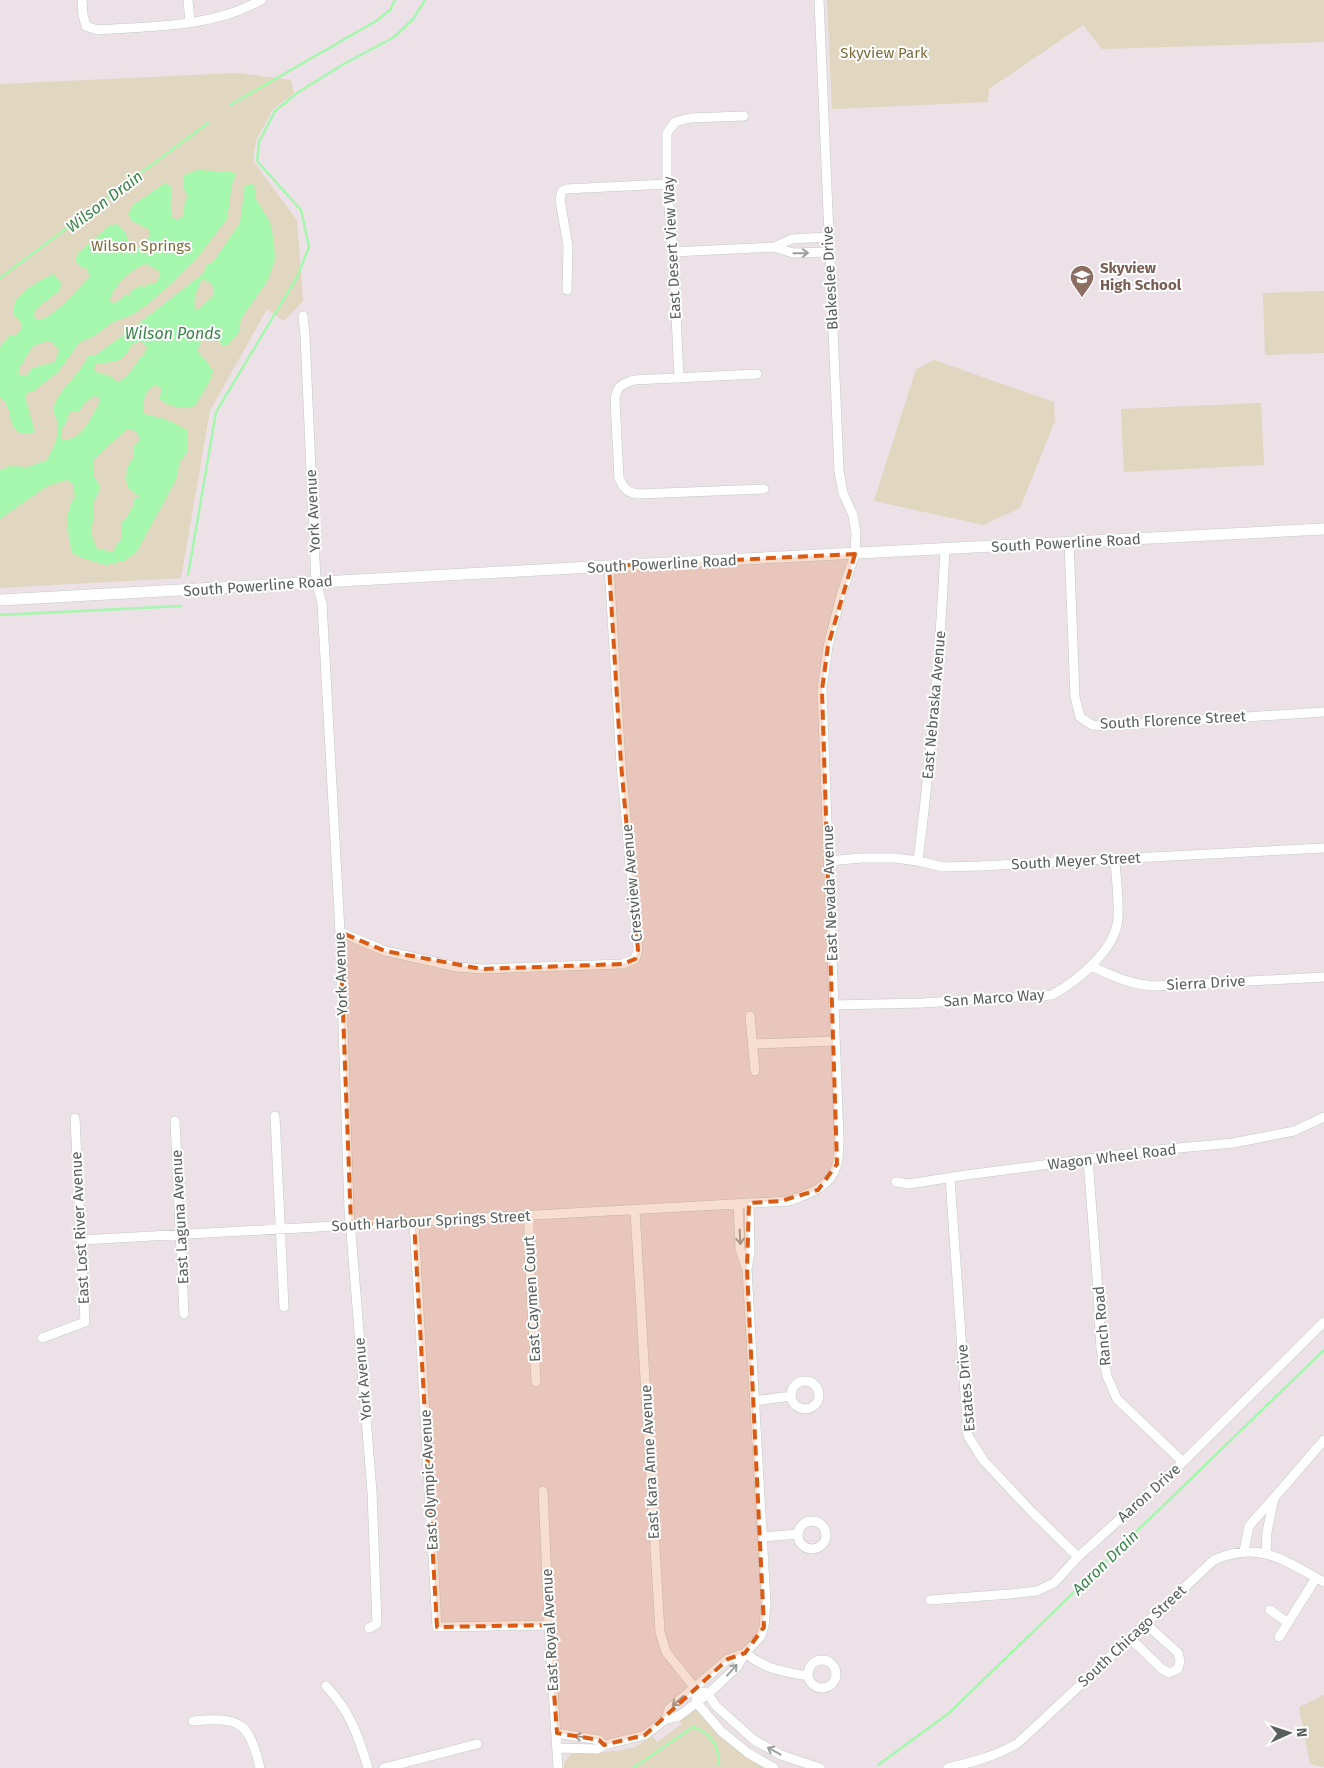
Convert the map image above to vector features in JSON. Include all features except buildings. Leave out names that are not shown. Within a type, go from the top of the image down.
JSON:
[{"type":"street","points":[[82,0],[86,26],[97,30],[210,20],[248,7],[261,0]]},
{"type":"street","points":[[188,0],[190,23]]},
{"type":"street","name":"Blakeslee Drive","points":[[819,0],[839,471],[843,493],[853,515],[856,533],[855,554]]},
{"type":"street","name":"East Desert View Way","points":[[679,377],[673,252],[667,184],[667,132],[675,122],[690,118],[744,116]]},
{"type":"street","points":[[567,290],[568,246],[560,200],[562,191],[566,189],[667,184]]},
{"type":"street","points":[[774,247],[792,239],[828,237]]},
{"type":"street","points":[[673,252],[774,247],[793,253],[829,252]]},
{"type":"street","name":"York Avenue","points":[[303,316],[316,582],[322,603],[340,932],[350,1225],[372,1492],[377,1624],[368,1628]]},
{"type":"street","points":[[757,374],[634,380],[622,384],[616,391],[615,400],[619,478],[623,487],[630,494],[703,493],[764,489]]},
{"type":"street","name":"South Powerline Road","points":[[0,600],[609,566],[1324,530]]},
{"type":"street","name":"South Florence Street","points":[[1069,542],[1076,697],[1080,717],[1092,725],[1107,726],[1324,712]]},
{"type":"street","name":"East Nebraska Avenue","points":[[918,861],[930,762],[942,617],[945,550]]},
{"type":"street","name":"East Nevada Avenue","points":[[781,1201],[789,1201],[818,1190],[829,1180],[837,1164],[839,1140],[822,690],[828,646],[841,595],[855,554]]},
{"type":"street","name":"Crestview Avenue","points":[[340,932],[385,951],[457,967],[482,969],[623,964],[635,959],[638,950],[620,764],[609,566]]},
{"type":"street","name":"South Meyer Street","points":[[829,861],[861,858],[895,858],[942,867],[1115,860],[1324,848]]},
{"type":"street","name":"San Marco Way","points":[[833,1005],[923,1003],[1052,995],[1069,986],[1091,966],[1110,941],[1118,919],[1115,860]]},
{"type":"street","name":"Sierra Drive","points":[[1091,966],[1118,979],[1140,985],[1156,986],[1324,977]]},
{"type":"street","points":[[750,1016],[755,1071]]},
{"type":"street","points":[[753,1044],[835,1041]]},
{"type":"street","points":[[275,1116],[284,1308]]},
{"type":"street","name":"Wagon Wheel Road","points":[[896,1182],[909,1184],[1157,1150],[1233,1143],[1294,1131],[1324,1117]]},
{"type":"street","name":"East Lost River Avenue","points":[[42,1338],[85,1322],[75,1118]]},
{"type":"street","name":"East Laguna Avenue","points":[[175,1121],[184,1314]]},
{"type":"street","name":"Ranch Road","points":[[1088,1159],[1101,1349],[1107,1376],[1118,1399],[1183,1462]]},
{"type":"street","name":"Estates Drive","points":[[950,1178],[968,1436],[984,1461],[1078,1557]]},
{"type":"street","name":"South Harbour Springs Street","points":[[81,1240],[781,1201]]},
{"type":"street","points":[[557,1748],[597,1749],[604,1745],[645,1734],[666,1719],[679,1716],[708,1694],[736,1667],[760,1636],[764,1627],[766,1603],[763,1537],[747,1269],[750,1252],[749,1203]]},
{"type":"street","points":[[738,1204],[740,1249],[747,1269]]},
{"type":"street","name":"East Kara Anne Avenue","points":[[635,1210],[660,1632],[666,1652],[694,1687],[697,1703]]},
{"type":"street","name":"East Caymen Court","points":[[529,1216],[536,1382]]},
{"type":"street","name":"East Olympic Avenue","points":[[414,1222],[437,1627],[549,1625]]},
{"type":"street","name":"Aaron Drive","points":[[930,1600],[1010,1594],[1037,1590],[1054,1583],[1078,1557],[1183,1462],[1324,1322]]},
{"type":"street","points":[[754,1401],[791,1396]]},
{"type":"street","points":[[1244,1551],[1249,1526],[1324,1440]]},
{"type":"street","name":"East Royal Avenue","points":[[543,1491],[558,1768]]},
{"type":"street","points":[[1266,1554],[1267,1532],[1274,1498]]},
{"type":"street","points":[[763,1537],[798,1534]]},
{"type":"street","name":"South Chicago Street","points":[[948,1768],[983,1759],[1018,1743],[1214,1560],[1230,1553],[1244,1551],[1277,1556],[1320,1580]]},
{"type":"street","points":[[1279,1637],[1320,1580]]},
{"type":"street","points":[[1270,1610],[1288,1623]]},
{"type":"street","points":[[1130,1638],[1162,1669],[1169,1673],[1178,1669],[1180,1662],[1178,1652],[1145,1623]]},
{"type":"street","points":[[666,1719],[669,1709],[694,1687],[728,1659],[745,1653]]},
{"type":"street","points":[[745,1653],[758,1663],[774,1670],[808,1676]]},
{"type":"street","points":[[326,1686],[339,1700],[350,1719],[358,1736],[368,1768]]},
{"type":"street","points":[[694,1687],[708,1694],[716,1706],[754,1740],[781,1755],[820,1768]]},
{"type":"street","points":[[697,1703],[721,1731],[748,1753],[774,1768]]},
{"type":"street","points":[[193,1721],[220,1719],[232,1721],[241,1726],[250,1736],[260,1768]]},
{"type":"street","points":[[557,1733],[598,1740],[604,1745]]},
{"type":"street","points":[[384,1768],[477,1744]]},
{"type":"highlighted area","points":[[855,554],[828,646],[822,690],[837,1164],[818,1190],[781,1201],[749,1203],[747,1269],[764,1627],[745,1653],[728,1659],[645,1735],[604,1745],[599,1740],[557,1733],[549,1625],[437,1627],[414,1222],[351,1225],[340,932],[385,951],[482,969],[623,964],[635,959],[638,950],[621,764],[609,566]]},
{"type":"green space","name":"Skyview Park","points":[[827,0],[1324,0],[1324,42],[1102,49],[1083,25],[989,89],[988,102],[832,109]]},
{"type":"green space","name":"Wilson Springs","points":[[238,73],[291,80],[294,93],[273,109],[256,141],[253,161],[297,220],[303,301],[284,321],[267,309],[210,411],[181,578],[0,588],[0,84]]},
{"type":"green space","points":[[1324,291],[1324,353],[1265,355],[1263,293]]},
{"type":"green space","points":[[934,360],[1054,402],[1055,421],[1020,508],[983,525],[874,501],[916,369]]},
{"type":"green space","points":[[1261,403],[1264,465],[1124,472],[1121,409]]},
{"type":"green space","points":[[1324,1695],[1324,1767],[1310,1764],[1299,1707]]},
{"type":"green space","points":[[691,1708],[702,1712],[770,1768],[564,1768],[564,1763],[571,1754],[618,1751],[635,1747],[652,1736],[657,1742],[682,1724],[678,1717]]},
{"type":"water","name":"Wilson Ponds","points":[[198,170],[232,172],[236,175],[232,184],[227,219],[197,258],[171,284],[132,315],[113,322],[94,336],[79,343],[58,372],[25,396],[35,432],[25,434],[18,432],[14,428],[5,402],[0,397],[0,347],[9,336],[15,336],[22,329],[20,321],[13,314],[15,302],[33,285],[54,274],[61,283],[60,290],[35,310],[34,316],[37,320],[44,318],[58,309],[90,276],[86,268],[81,267],[75,261],[78,253],[109,226],[116,224],[124,230],[130,244],[138,248],[149,237],[150,230],[132,221],[128,214],[133,205],[165,183],[171,187],[172,217],[178,220],[183,216],[185,201],[188,196],[183,187],[184,175]],"holes":[[[146,264],[159,271],[160,276],[155,284],[150,283],[145,287],[137,287],[130,293],[131,296],[127,294],[115,303],[110,302],[111,296],[118,285],[135,269]],[[52,342],[59,350],[55,362],[32,368],[24,376],[18,374],[20,367],[33,346]]]},
{"type":"water","name":"Wilson Ponds","points":[[254,184],[256,199],[270,222],[275,260],[268,280],[241,319],[239,332],[228,345],[221,345],[219,338],[209,335],[203,339],[197,350],[213,370],[210,381],[195,406],[181,408],[168,404],[159,399],[162,388],[155,385],[146,394],[143,406],[144,414],[167,420],[188,431],[187,452],[180,462],[176,480],[136,553],[124,561],[106,565],[72,553],[68,531],[68,517],[71,503],[75,497],[73,484],[66,480],[46,487],[0,519],[0,470],[10,466],[28,467],[47,460],[58,431],[54,406],[63,390],[81,369],[88,356],[94,356],[125,334],[204,273],[206,265],[213,262],[240,223],[245,185]],"holes":[[[202,280],[208,281],[213,287],[213,296],[195,310],[197,291]],[[141,341],[148,348],[127,376],[118,382],[110,376],[96,372],[94,369],[96,364],[122,359],[131,345]],[[94,396],[99,398],[99,403],[85,428],[75,437],[62,440],[61,430],[66,423],[70,411],[78,412]],[[127,429],[136,431],[140,440],[133,446],[134,457],[127,467],[126,480],[128,488],[140,497],[134,499],[133,506],[125,520],[121,522],[121,540],[115,546],[114,552],[97,549],[91,533],[94,515],[93,504],[99,491],[99,484],[93,475],[93,460]]]},
{"type":"waterway","name":"Wilson Drain","points":[[230,105],[376,21],[390,10],[395,0]]},
{"type":"waterway","points":[[188,575],[216,412],[297,277],[309,247],[301,210],[257,161],[259,142],[275,111],[297,93],[342,65],[394,37],[413,19],[425,0]]},
{"type":"waterway","name":"Wilson Drain","points":[[0,278],[208,123]]},
{"type":"waterway","points":[[0,615],[181,606]]},
{"type":"waterway","name":"Aaron Drain","points":[[878,1765],[949,1713],[1324,1350]]},
{"type":"waterway","points":[[633,1768],[693,1727],[705,1733],[713,1741],[719,1757],[719,1764]]},
{"type":"place","name":"Skyview High School","points":[[1082,298]]}]
